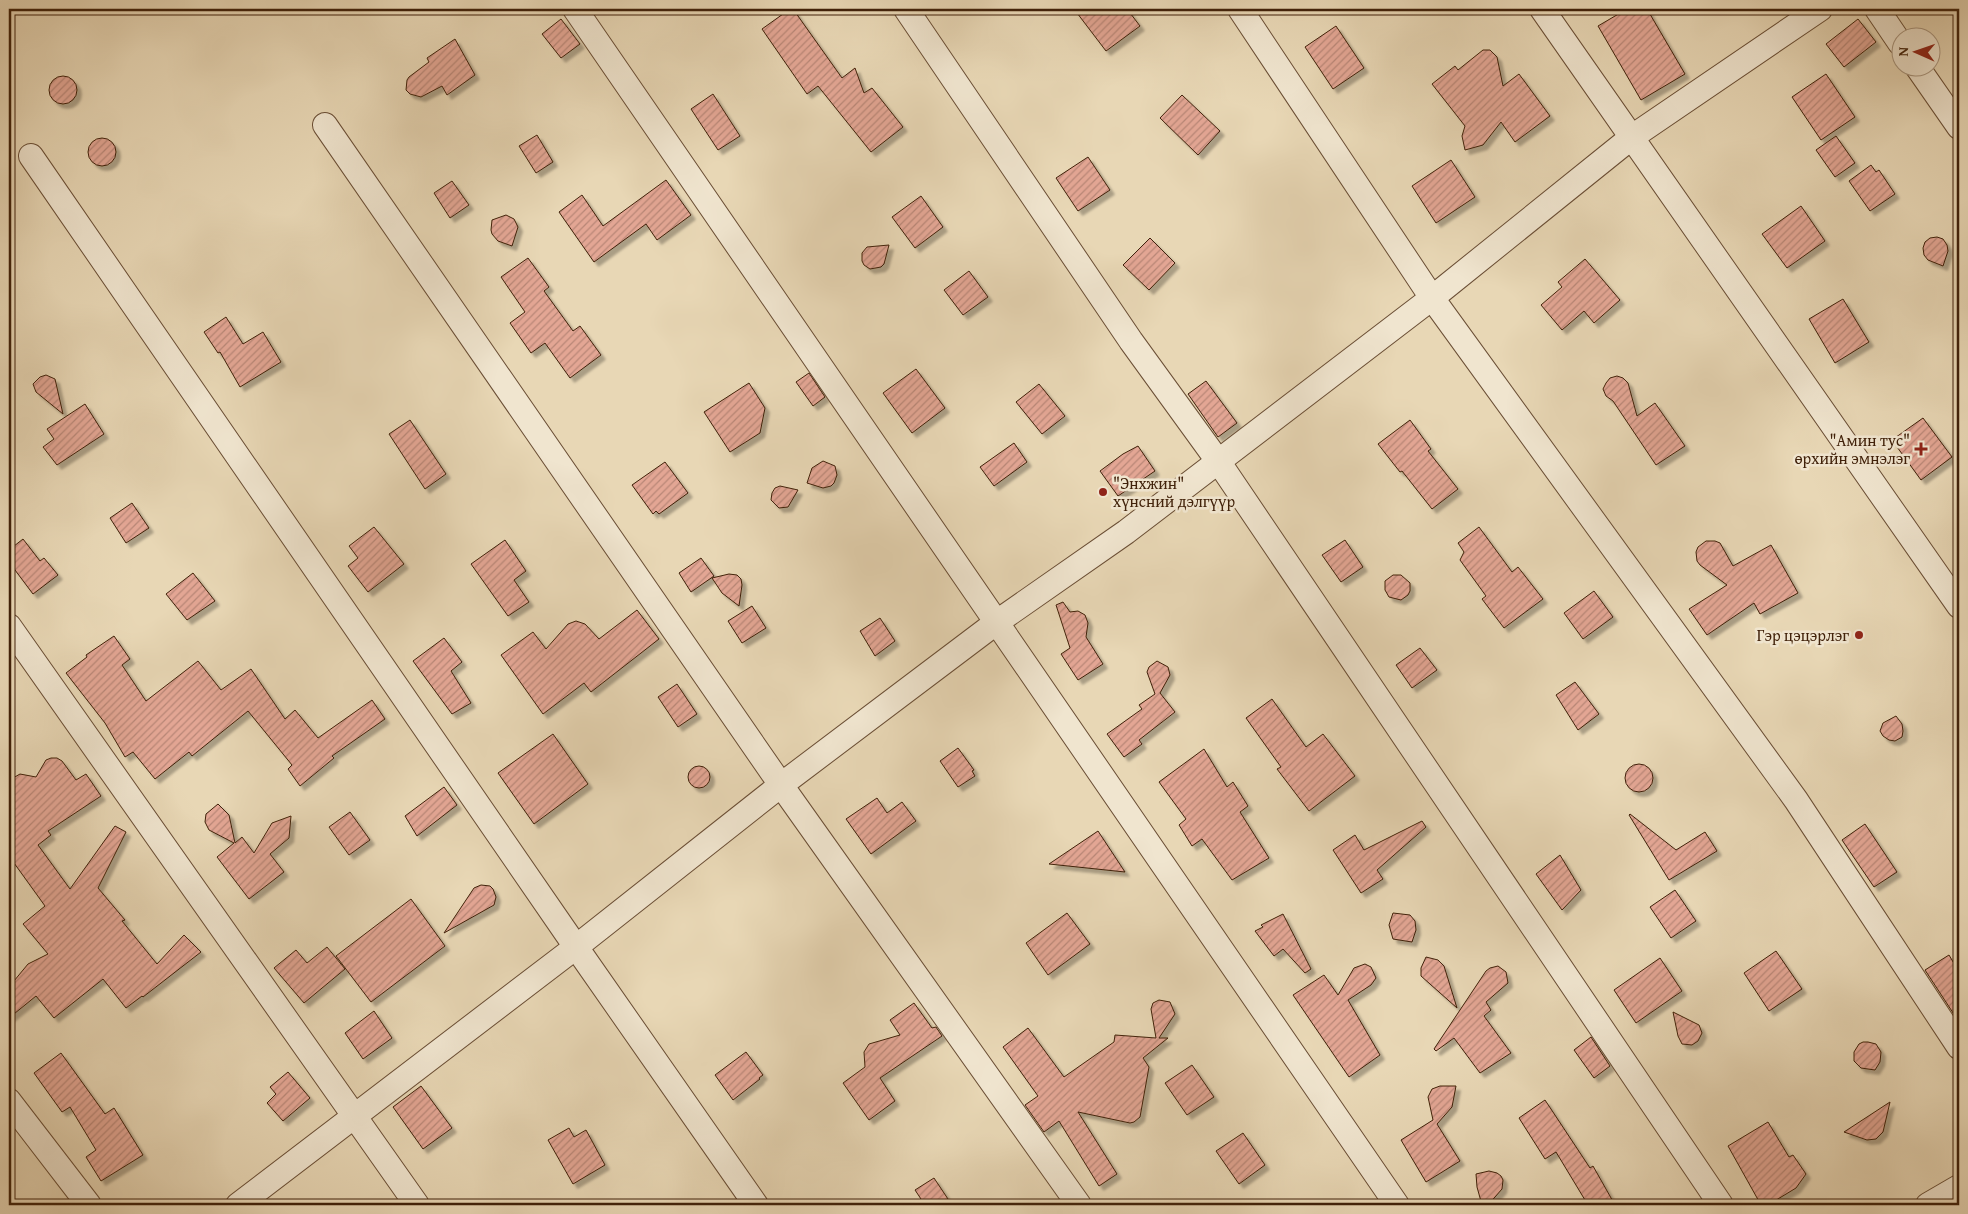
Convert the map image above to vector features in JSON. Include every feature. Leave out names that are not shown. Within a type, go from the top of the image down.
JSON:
[{"type":"street","points":[[575,9],[1396,1205]]},
{"type":"street","points":[[906,9],[1131,341],[1218,461],[1721,1205]]},
{"type":"street","points":[[1240,9],[1432,298],[1796,800],[1959,1047]]},
{"type":"street","points":[[1542,9],[1959,606]]},
{"type":"street","points":[[238,1205],[576,947],[781,785],[997,622],[1126,532],[1432,298],[1632,137],[1820,9]]},
{"type":"street","points":[[1877,9],[1890,28]]},
{"type":"street","points":[[1925,78],[1959,127]]},
{"type":"street","points":[[325,125],[781,785],[1079,1205]]},
{"type":"street","points":[[31,156],[756,1205]]},
{"type":"street","points":[[9,626],[353,1117],[417,1205]]},
{"type":"street","points":[[9,1101],[89,1205]]},
{"type":"street","points":[[1928,1205],[1959,1187]]},
{"type":"building","points":[[790,9],[793,9],[842,78],[855,68],[864,93],[872,88],[903,127],[871,152],[818,86],[807,94],[762,29]]},
{"type":"building","points":[[1074,9],[1127,9],[1140,26],[1106,51]]},
{"type":"building","points":[[1627,9],[1647,9],[1685,74],[1641,100],[1598,26]]},
{"type":"building","points":[[561,19],[580,44],[561,58],[542,34]]},
{"type":"building","points":[[1858,19],[1876,42],[1844,67],[1826,44]]},
{"type":"building","points":[[1336,26],[1364,68],[1333,89],[1305,47]]},
{"type":"building","points":[[455,39],[475,75],[447,95],[442,86],[421,97],[410,94],[406,90],[409,77],[429,62],[427,58]]},
{"type":"building","points":[[1483,50],[1490,50],[1497,57],[1503,86],[1519,74],[1550,116],[1515,142],[1501,122],[1483,145],[1465,150],[1462,136],[1465,126],[1432,84],[1455,66],[1458,70]]},
{"type":"building","points":[[1826,74],[1855,117],[1821,140],[1792,97]]},
{"type":"building","points":[[63,76],[73,80],[77,90],[73,100],[63,104],[53,100],[49,90],[53,80]]},
{"type":"building","points":[[713,94],[740,136],[718,150],[691,109]]},
{"type":"building","points":[[1182,95],[1220,131],[1198,155],[1160,118]]},
{"type":"building","points":[[537,135],[553,162],[536,173],[519,146]]},
{"type":"building","points":[[1836,136],[1855,163],[1835,177],[1816,150]]},
{"type":"building","points":[[102,138],[112,142],[116,152],[112,162],[102,166],[92,162],[88,152],[92,142]]},
{"type":"building","points":[[1088,157],[1110,190],[1078,211],[1056,178]]},
{"type":"building","points":[[1451,160],[1475,197],[1436,223],[1412,186]]},
{"type":"building","points":[[1871,165],[1876,172],[1879,170],[1895,194],[1870,211],[1849,181]]},
{"type":"building","points":[[666,180],[691,215],[657,240],[646,224],[594,262],[559,212],[582,195],[603,226]]},
{"type":"building","points":[[452,181],[469,205],[450,218],[434,193]]},
{"type":"building","points":[[921,196],[943,227],[915,248],[892,217]]},
{"type":"building","points":[[1801,206],[1825,241],[1787,268],[1762,234]]},
{"type":"building","points":[[506,215],[514,219],[518,227],[512,246],[498,241],[491,230],[492,220]]},
{"type":"building","points":[[1937,237],[1943,239],[1947,245],[1948,251],[1943,266],[1928,260],[1924,255],[1923,248],[1925,242],[1930,238]]},
{"type":"building","points":[[1150,238],[1175,263],[1149,290],[1123,265]]},
{"type":"building","points":[[889,245],[884,264],[881,267],[870,269],[864,265],[862,253],[867,247]]},
{"type":"building","points":[[528,258],[549,287],[544,291],[573,331],[580,326],[601,355],[570,378],[545,343],[531,353],[510,323],[525,312],[501,277]]},
{"type":"building","points":[[1585,259],[1620,300],[1594,323],[1584,311],[1562,330],[1541,305],[1562,287],[1558,282]]},
{"type":"building","points":[[969,271],[988,297],[963,315],[944,290]]},
{"type":"building","points":[[1843,299],[1869,342],[1835,363],[1809,319]]},
{"type":"building","points":[[226,317],[243,344],[263,332],[281,362],[240,387],[220,352],[218,353],[204,332]]},
{"type":"building","points":[[916,369],[945,408],[912,433],[883,393]]},
{"type":"building","points":[[809,373],[825,397],[813,406],[796,382]]},
{"type":"building","points":[[46,375],[55,379],[63,414],[36,392],[33,384],[40,377]]},
{"type":"building","points":[[1617,376],[1623,378],[1628,383],[1637,416],[1655,403],[1685,446],[1656,465],[1613,401],[1606,396],[1603,389],[1606,383],[1610,378]]},
{"type":"building","points":[[1206,381],[1237,423],[1218,437],[1188,394]]},
{"type":"building","points":[[749,383],[765,408],[760,433],[730,452],[704,412]]},
{"type":"building","points":[[1039,384],[1065,416],[1042,434],[1016,402]]},
{"type":"building","points":[[85,404],[104,434],[57,465],[43,447],[54,439],[47,429]]},
{"type":"building","name":"\"Амин тус\" өрхийн эмнэлэг","points":[[1923,418],[1952,457],[1921,480],[1892,440]]},
{"type":"building","points":[[410,420],[446,474],[425,489],[389,434]]},
{"type":"building","points":[[1410,420],[1431,449],[1428,451],[1458,489],[1432,509],[1378,444]]},
{"type":"building","points":[[1014,443],[1027,462],[994,486],[980,467]]},
{"type":"building","points":[[1138,446],[1155,471],[1118,496],[1100,471],[1123,454]]},
{"type":"building","points":[[823,461],[835,466],[837,475],[834,483],[823,488],[807,483],[812,468]]},
{"type":"building","points":[[665,462],[688,493],[659,514],[656,511],[653,514],[632,485]]},
{"type":"building","points":[[780,486],[798,490],[788,507],[779,508],[771,500],[775,488]]},
{"type":"building","points":[[132,503],[149,528],[126,543],[110,518]]},
{"type":"building","points":[[374,527],[404,564],[368,592],[348,566],[358,558],[349,546]]},
{"type":"building","points":[[1479,527],[1512,572],[1518,567],[1543,599],[1504,628],[1482,599],[1486,596],[1460,560],[1464,552],[1458,543]]},
{"type":"building","points":[[23,539],[40,561],[44,558],[58,575],[33,594],[9,562],[9,550]]},
{"type":"building","points":[[505,540],[526,571],[514,580],[529,602],[508,616],[471,564]]},
{"type":"building","points":[[1345,540],[1363,567],[1341,582],[1322,555]]},
{"type":"building","points":[[1706,541],[1720,543],[1733,566],[1771,545],[1798,593],[1760,614],[1754,603],[1707,635],[1689,609],[1727,585],[1697,561],[1696,552],[1698,547]]},
{"type":"building","points":[[701,558],[714,576],[691,592],[679,573]]},
{"type":"building","points":[[193,573],[215,601],[187,620],[166,594]]},
{"type":"building","points":[[729,574],[737,575],[741,579],[739,606],[722,593],[712,578]]},
{"type":"building","points":[[1393,575],[1401,575],[1410,583],[1408,595],[1401,600],[1389,597],[1385,590],[1385,581]]},
{"type":"building","points":[[1594,591],[1613,617],[1583,639],[1564,613]]},
{"type":"building","points":[[1063,602],[1070,612],[1078,611],[1085,615],[1088,623],[1086,637],[1103,664],[1078,680],[1061,654],[1070,648],[1056,605]]},
{"type":"building","points":[[752,606],[766,628],[742,643],[728,621]]},
{"type":"building","points":[[637,610],[659,639],[591,692],[584,683],[543,714],[501,655],[533,632],[546,649],[568,624],[576,621],[585,624],[599,639]]},
{"type":"building","points":[[880,618],[895,641],[875,656],[860,631]]},
{"type":"building","points":[[114,636],[130,659],[122,665],[146,701],[198,661],[221,690],[251,669],[285,719],[295,710],[318,738],[372,700],[385,719],[332,756],[334,758],[300,786],[288,769],[292,765],[248,711],[192,756],[189,752],[155,779],[133,752],[125,757],[105,723],[66,673],[87,657],[86,655]]},
{"type":"building","points":[[444,638],[462,662],[451,671],[471,703],[452,714],[413,661]]},
{"type":"building","points":[[1420,648],[1437,670],[1412,688],[1396,665]]},
{"type":"building","points":[[1157,661],[1168,667],[1170,675],[1160,693],[1175,712],[1139,740],[1142,744],[1124,757],[1107,734],[1142,709],[1139,705],[1155,694],[1147,672],[1149,667]]},
{"type":"building","points":[[1575,682],[1599,714],[1578,730],[1556,695]]},
{"type":"building","points":[[677,684],[697,714],[678,727],[658,697]]},
{"type":"building","points":[[1272,699],[1306,747],[1323,734],[1355,776],[1309,811],[1277,769],[1281,767],[1246,718]]},
{"type":"building","points":[[1896,716],[1902,724],[1903,731],[1902,737],[1895,741],[1883,736],[1880,731],[1883,723]]},
{"type":"building","points":[[553,734],[588,784],[534,824],[498,773]]},
{"type":"building","points":[[958,748],[974,770],[972,771],[975,776],[958,787],[940,761]]},
{"type":"building","points":[[1204,749],[1227,787],[1233,782],[1248,806],[1240,812],[1269,858],[1232,880],[1202,839],[1192,846],[1179,825],[1186,819],[1159,782]]},
{"type":"building","points":[[57,758],[62,761],[76,780],[86,774],[101,796],[48,831],[51,835],[38,845],[70,889],[115,826],[126,832],[98,888],[125,920],[122,921],[157,964],[184,935],[201,952],[126,1008],[103,979],[54,1018],[36,996],[9,1018],[9,987],[28,964],[48,954],[23,924],[45,906],[9,856],[9,786],[13,778],[20,774],[36,777],[46,760]]},
{"type":"building","points":[[1639,764],[1649,768],[1653,778],[1649,788],[1639,792],[1629,788],[1625,778],[1629,768]]},
{"type":"building","points":[[699,766],[707,769],[710,777],[707,785],[699,788],[691,785],[688,777],[691,769]]},
{"type":"building","points":[[444,787],[457,805],[417,836],[405,816]]},
{"type":"building","points":[[877,798],[887,813],[902,802],[916,821],[871,854],[846,819]]},
{"type":"building","points":[[218,804],[229,815],[235,843],[242,837],[254,853],[272,823],[291,816],[289,838],[270,854],[284,872],[249,899],[217,857],[234,843],[209,830],[205,822],[206,814]]},
{"type":"building","points":[[350,812],[370,840],[349,855],[329,827]]},
{"type":"building","points":[[1630,814],[1676,850],[1705,832],[1717,851],[1669,880]]},
{"type":"building","points":[[1422,821],[1426,827],[1377,870],[1383,879],[1361,893],[1333,850],[1355,835],[1364,850]]},
{"type":"building","points":[[1865,824],[1897,872],[1874,887],[1842,840]]},
{"type":"building","points":[[1098,831],[1125,872],[1049,864]]},
{"type":"building","points":[[1560,855],[1581,890],[1562,910],[1536,874]]},
{"type":"building","points":[[481,885],[490,886],[493,889],[496,897],[494,905],[444,933],[474,888]]},
{"type":"building","points":[[1675,890],[1696,921],[1671,938],[1650,907]]},
{"type":"building","points":[[411,899],[445,946],[371,1002],[336,956]]},
{"type":"building","points":[[1067,913],[1090,944],[1048,975],[1026,943]]},
{"type":"building","points":[[1393,913],[1410,915],[1415,921],[1416,930],[1412,942],[1393,939],[1389,925]]},
{"type":"building","points":[[1283,914],[1311,969],[1305,973],[1283,949],[1274,956],[1255,931],[1263,927],[1261,925]]},
{"type":"building","points":[[327,947],[345,969],[304,1003],[274,968],[296,950],[307,963]]},
{"type":"building","points":[[1776,951],[1802,989],[1769,1011],[1744,973]]},
{"type":"building","points":[[1949,955],[1959,972],[1959,1022],[1925,970]]},
{"type":"building","points":[[1426,957],[1438,960],[1444,966],[1457,1008],[1421,976],[1421,968]]},
{"type":"building","points":[[1660,958],[1682,991],[1636,1023],[1614,990]]},
{"type":"building","points":[[1365,964],[1371,967],[1376,978],[1371,985],[1348,1000],[1380,1055],[1349,1077],[1293,995],[1324,975],[1338,995],[1354,968]]},
{"type":"building","points":[[1498,966],[1506,972],[1508,983],[1486,1002],[1491,1010],[1484,1016],[1511,1053],[1480,1073],[1454,1038],[1436,1051],[1434,1049],[1486,971]]},
{"type":"building","points":[[1159,1000],[1170,1002],[1175,1014],[1159,1038],[1168,1038],[1143,1058],[1149,1067],[1140,1117],[1130,1123],[1078,1112],[1117,1174],[1099,1186],[1059,1121],[1044,1132],[1025,1105],[1038,1096],[1003,1047],[1028,1028],[1064,1077],[1114,1042],[1115,1035],[1156,1038],[1151,1009],[1153,1003]]},
{"type":"building","points":[[914,1003],[932,1028],[936,1027],[942,1036],[880,1078],[895,1101],[869,1120],[843,1083],[865,1067],[864,1052],[869,1044],[900,1035],[890,1020]]},
{"type":"building","points":[[374,1011],[392,1038],[363,1059],[345,1033]]},
{"type":"building","points":[[1673,1012],[1699,1025],[1702,1033],[1698,1041],[1692,1045],[1682,1044],[1678,1036]]},
{"type":"building","points":[[1591,1037],[1610,1066],[1594,1078],[1574,1050]]},
{"type":"building","points":[[1863,1042],[1876,1044],[1881,1052],[1880,1062],[1875,1070],[1861,1068],[1854,1061],[1854,1052],[1859,1044]]},
{"type":"building","points":[[746,1052],[763,1075],[733,1100],[715,1075]]},
{"type":"building","points":[[61,1053],[105,1114],[114,1108],[143,1155],[101,1181],[86,1157],[96,1150],[70,1107],[62,1112],[34,1073]]},
{"type":"building","points":[[1192,1065],[1214,1097],[1187,1115],[1165,1083]]},
{"type":"building","points":[[288,1072],[310,1098],[283,1121],[267,1103],[276,1094],[270,1087]]},
{"type":"building","points":[[421,1086],[452,1128],[423,1149],[393,1107]]},
{"type":"building","points":[[1440,1086],[1456,1086],[1452,1107],[1437,1124],[1460,1161],[1426,1182],[1401,1140],[1433,1120],[1428,1097],[1432,1089]]},
{"type":"building","points":[[1545,1100],[1590,1168],[1593,1166],[1615,1205],[1588,1205],[1556,1152],[1545,1159],[1519,1118]]},
{"type":"building","points":[[1890,1102],[1883,1132],[1876,1139],[1867,1140],[1844,1132]]},
{"type":"building","points":[[1768,1122],[1789,1157],[1793,1155],[1806,1174],[1796,1188],[1768,1205],[1761,1205],[1728,1146]]},
{"type":"building","points":[[569,1128],[574,1137],[586,1130],[605,1165],[573,1184],[548,1140]]},
{"type":"building","points":[[1243,1133],[1265,1165],[1239,1184],[1216,1151]]},
{"type":"building","points":[[1489,1171],[1501,1176],[1503,1180],[1502,1189],[1488,1205],[1482,1205],[1476,1174]]},
{"type":"building","points":[[934,1178],[952,1205],[925,1205],[915,1190]]},
{"type":"place","name":"\"Амин тус\" өрхийн эмнэлэг","points":[[1921,449]]},
{"type":"place","name":"\"Энхжин\" хүнсний дэлгүүр","points":[[1103,492]]},
{"type":"place","name":"Гэр цэцэрлэг","points":[[1859,635]]}]
